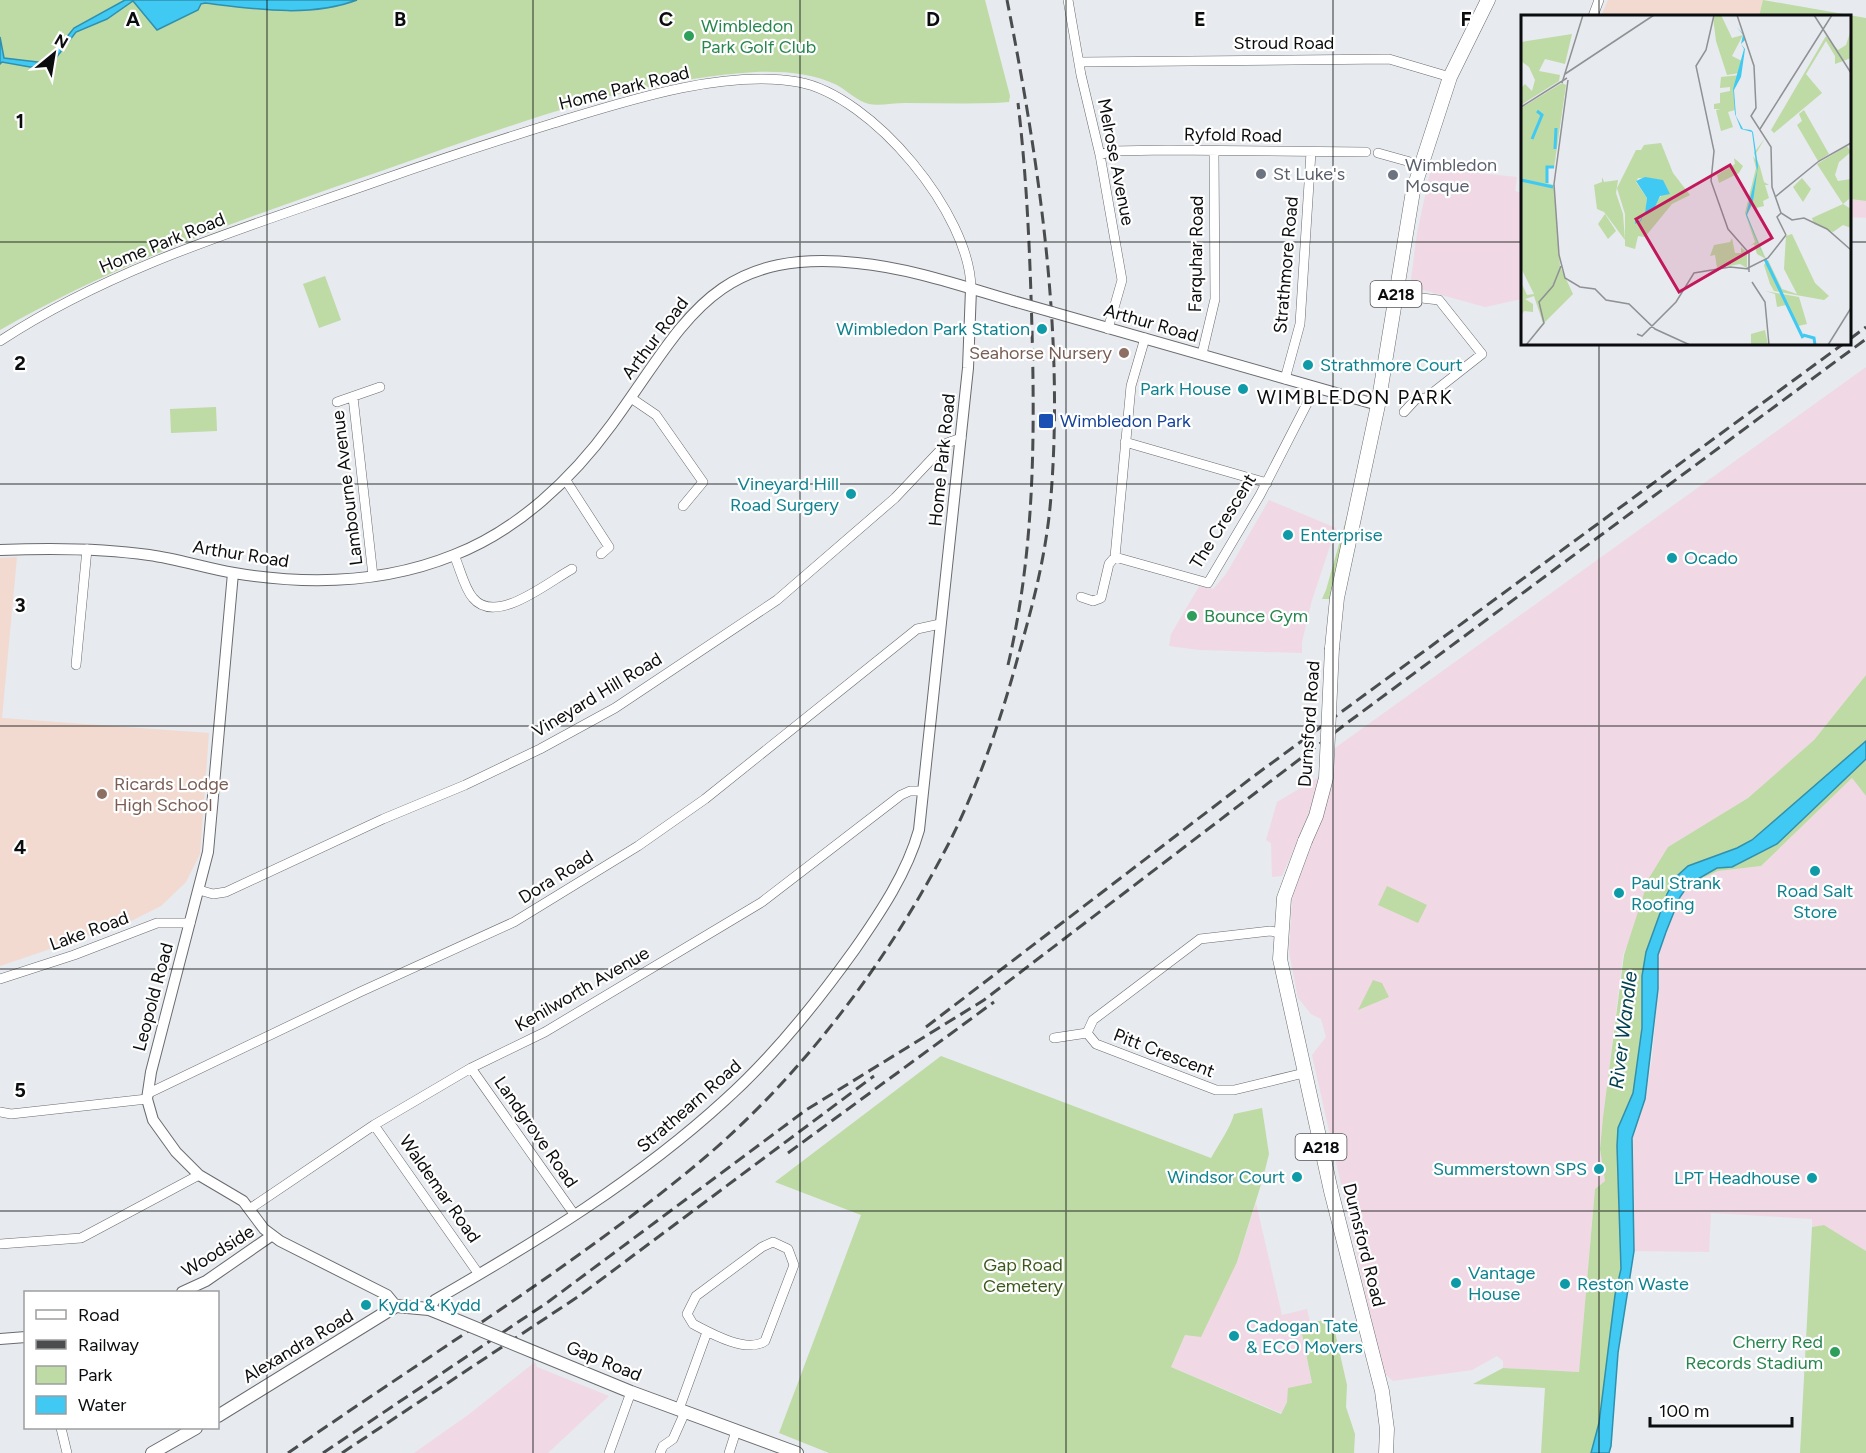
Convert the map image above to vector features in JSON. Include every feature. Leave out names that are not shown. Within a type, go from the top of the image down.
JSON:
[{"type":"main road","name":"Durnsford Road","points":[[1386,1453],[1387,1430],[1382,1391],[1304,1073],[1280,959],[1280,933],[1284,898],[1322,798],[1326,778],[1332,636],[1337,598],[1378,405],[1412,200],[1450,77],[1488,0]]},
{"type":"main road","name":"Gap Road","points":[[396,1306],[429,1309],[631,1392],[797,1453]]},
{"type":"main road","name":"Alexandra Road","points":[[219,1415],[396,1306]]},
{"type":"main road","points":[[152,1453],[194,1429]]},
{"type":"street","name":"Melrose Avenue","points":[[1068,0],[1100,155],[1122,280],[1108,328]]},
{"type":"street","points":[[1593,15],[1599,0]]},
{"type":"street","name":"Stroud Road","points":[[1080,62],[1389,59],[1450,77]]},
{"type":"street","name":"Home Park Road","points":[[0,341],[142,266],[190,246],[431,163],[645,97],[753,80],[806,84],[855,106],[879,125],[910,160],[931,189],[960,245],[971,289],[968,368],[922,791]]},
{"type":"street","name":"Ryfold Road","points":[[1100,155],[1123,151],[1366,152]]},
{"type":"street","name":"Farquhar Road","points":[[1202,354],[1215,299],[1214,152]]},
{"type":"street","name":"Strathmore Road","points":[[1285,379],[1300,324],[1311,152]]},
{"type":"street","points":[[1378,153],[1421,165]]},
{"type":"street","name":"Arthur Road","points":[[0,550],[87,549],[160,557],[232,573],[339,581],[414,568],[454,555],[511,524],[565,479],[589,453],[631,398],[680,326],[704,301],[733,281],[751,273],[808,262],[855,263],[914,273],[1378,405]]},
{"type":"street","points":[[1395,295],[1439,300],[1482,354],[1426,398],[1416,399],[1404,412]]},
{"type":"street","points":[[1081,597],[1093,601],[1101,598],[1109,564],[1115,557],[1132,381],[1145,338]]},
{"type":"street","name":"Lambourne Avenue","points":[[337,402],[381,387]]},
{"type":"street","name":"The Crescent","points":[[1115,557],[1208,583],[1267,483],[1315,388]]},
{"type":"street","name":"Lambourne Avenue","points":[[353,397],[373,576]]},
{"type":"street","points":[[631,398],[656,415],[703,482],[683,506]]},
{"type":"street","name":"Vineyard Hill Road","points":[[199,890],[213,894],[226,892],[384,819],[476,780],[540,749],[615,708],[777,600],[895,498],[947,443],[961,438]]},
{"type":"street","points":[[1125,442],[1267,483]]},
{"type":"street","points":[[565,479],[609,547],[601,554]]},
{"type":"street","points":[[76,665],[87,549]]},
{"type":"street","points":[[454,555],[472,597],[490,609],[505,607],[572,569]]},
{"type":"street","points":[[556,565],[562,574]]},
{"type":"street","name":"Leopold Road","points":[[232,573],[208,852],[151,1072],[148,1096],[153,1120],[176,1152],[199,1175],[250,1208],[272,1236],[387,1295],[396,1306]]},
{"type":"street","name":"Dora Road","points":[[0,1112],[10,1114],[148,1096],[360,992],[514,922],[638,846],[705,799],[917,630],[940,624]]},
{"type":"street","name":"Kenilworth Avenue","points":[[250,1208],[374,1125],[471,1068],[545,1032],[762,902],[901,795],[910,791],[922,791]]},
{"type":"street","name":"Strathearn Road","points":[[429,1309],[435,1300],[634,1175],[726,1100],[756,1070],[839,971],[868,930],[909,860],[919,830],[922,791]]},
{"type":"street","name":"Lake Road","points":[[0,979],[74,955],[157,923],[190,923]]},
{"type":"street","name":"Pitt Crescent","points":[[1087,1033],[1093,1020],[1200,939],[1270,931],[1280,933]]},
{"type":"street","name":"Pitt Crescent","points":[[1054,1038],[1087,1033]]},
{"type":"street","name":"Pitt Crescent","points":[[1087,1033],[1096,1044],[1216,1090],[1234,1090],[1304,1073]]},
{"type":"street","name":"Landgrove Road","points":[[471,1068],[574,1214]]},
{"type":"street","name":"Waldemar Road","points":[[374,1125],[478,1273]]},
{"type":"street","points":[[0,1244],[81,1238],[199,1175]]},
{"type":"street","name":"Woodside","points":[[186,1291],[206,1281],[272,1236]]},
{"type":"street","points":[[767,1243],[780,1244],[788,1249],[794,1259],[792,1272],[765,1341],[751,1346],[707,1332],[689,1320],[688,1307],[696,1296],[767,1243]]},
{"type":"street","points":[[661,1449],[673,1440],[707,1332]]},
{"type":"street","points":[[0,1339],[24,1337]]},
{"type":"street","points":[[609,1453],[631,1392]]},
{"type":"street","points":[[61,1429],[67,1453]]},
{"type":"street","points":[[729,1453],[736,1431]]},
{"type":"shaded area","points":[[1608,0],[1763,0],[1759,15],[1601,15]]},
{"type":"shaded area","points":[[1431,168],[1517,177],[1515,191],[1521,193],[1521,299],[1485,307],[1416,288],[1411,279],[1417,233]]},
{"type":"shaded area","points":[[1851,199],[1866,201],[1866,218],[1851,217]]},
{"type":"shaded area","points":[[1866,367],[1866,675],[1814,740],[1748,798],[1668,847],[1623,955],[1600,1149],[1605,1181],[1595,1189],[1579,1372],[1503,1368],[1503,1361],[1497,1356],[1472,1370],[1393,1381],[1385,1374],[1381,1362],[1312,1055],[1326,1037],[1321,1019],[1311,1014],[1298,998],[1289,952],[1292,900],[1296,881],[1333,784],[1335,748]]},
{"type":"shaded area","points":[[1269,500],[1336,528],[1312,600],[1302,642],[1302,653],[1199,650],[1169,646],[1171,634],[1200,585],[1213,589],[1226,574]]},
{"type":"shaded area","name":"Ricards Lodge High School","points":[[17,557],[2,718],[209,733],[200,854],[186,882],[161,906],[127,923],[0,966],[0,558]]},
{"type":"shaded area","points":[[1319,777],[1309,815],[1282,876],[1272,877],[1271,843],[1266,840],[1277,802]]},
{"type":"shaded area","points":[[1852,778],[1866,796],[1866,1251],[1824,1225],[1812,1227],[1812,1219],[1711,1213],[1709,1252],[1634,1251],[1632,1138],[1645,1099],[1652,1058],[1658,989],[1658,955],[1680,897],[1689,884],[1718,871],[1761,866]]},
{"type":"shaded area","name":"Cadogan Tate & ECO Movers","points":[[1256,1203],[1282,1315],[1307,1309],[1310,1322],[1300,1325],[1312,1384],[1305,1385],[1287,1402],[1281,1413],[1171,1367],[1185,1335],[1237,1262]]},
{"type":"shaded area","points":[[535,1362],[537,1367],[609,1396],[548,1453],[414,1453],[468,1415]]},
{"type":"green space","name":"Wimbledon Park Golf Club","points":[[0,0],[132,0],[157,30],[205,3],[357,0],[985,0],[1010,96],[1009,102],[995,103],[873,105],[861,101],[837,85],[818,78],[766,72],[707,77],[613,95],[474,138],[236,222],[93,282],[0,330]]},
{"type":"green space","points":[[1763,0],[1849,15],[1759,15]]},
{"type":"green space","points":[[1851,15],[1866,18],[1866,201],[1851,199]]},
{"type":"green space","points":[[325,276],[341,320],[319,328],[303,284]]},
{"type":"green space","points":[[216,407],[217,431],[171,433],[170,409]]},
{"type":"green space","points":[[1347,516],[1331,599],[1322,599],[1326,590]]},
{"type":"green space","points":[[1866,675],[1866,796],[1852,778],[1761,866],[1718,871],[1689,884],[1680,897],[1658,955],[1658,989],[1645,1099],[1632,1138],[1634,1251],[1618,1353],[1611,1446],[1609,1453],[1541,1453],[1545,1388],[1473,1384],[1503,1368],[1579,1372],[1595,1189],[1605,1181],[1600,1149],[1624,955],[1649,878],[1668,847],[1748,798],[1814,740]]},
{"type":"green space","points":[[1387,886],[1427,905],[1418,923],[1378,905]]},
{"type":"green space","points":[[1373,980],[1382,983],[1389,997],[1358,1010]]},
{"type":"green space","name":"Gap Road Cemetery","points":[[941,1056],[1211,1158],[1234,1114],[1262,1108],[1269,1154],[1237,1262],[1201,1337],[1185,1335],[1171,1367],[1281,1414],[1287,1402],[1288,1388],[1312,1383],[1300,1324],[1332,1319],[1347,1385],[1346,1407],[1355,1434],[1354,1453],[829,1453],[779,1433],[861,1215],[775,1182]]},
{"type":"green space","name":"Cherry Red Records Stadium","points":[[1824,1225],[1866,1251],[1866,1453],[1800,1453],[1812,1227]]},
{"type":"water","points":[[125,0],[357,0],[339,6],[301,10],[262,9],[205,3],[201,4],[198,10],[157,30],[133,1],[107,19],[76,32],[49,67],[30,67],[2,62],[0,64],[0,37],[4,58],[46,63],[74,28]]},
{"type":"water","points":[[1866,741],[1866,759],[1777,844],[1732,867],[1717,868],[1689,884],[1680,897],[1666,932],[1658,955],[1658,989],[1645,1099],[1632,1138],[1634,1251],[1618,1353],[1611,1446],[1609,1453],[1591,1453],[1599,1423],[1615,1295],[1621,1269],[1618,1128],[1633,1093],[1642,1028],[1642,976],[1646,952],[1667,894],[1677,876],[1688,866],[1752,840]]},
{"type":"railway","points":[[288,1453],[547,1278],[647,1204],[735,1131],[807,1055],[872,971],[928,883],[963,815],[998,723],[1030,614],[1046,536],[1051,496],[1054,372],[1046,247],[1029,123],[1007,0]]},
{"type":"railway","points":[[1008,665],[1023,582],[1033,456],[1030,274],[1026,188],[1018,103]]},
{"type":"railway","points":[[1851,338],[1866,327]]},
{"type":"railway","points":[[323,1453],[548,1302],[806,1110],[984,1000],[1347,723],[1866,339]]},
{"type":"railway","points":[[926,1027],[1254,776],[1842,345]]},
{"type":"railway","points":[[788,1153],[994,1002]]},
{"type":"railway","points":[[342,1453],[579,1296],[874,1076]]},
{"type":"place","name":"Wimbledon Park Golf Club","points":[[689,36]]},
{"type":"place","name":"St Luke's","points":[[1261,174]]},
{"type":"place","name":"Wimbledon Mosque","points":[[1393,175]]},
{"type":"place","name":"Wimbledon Park Station","points":[[1042,329]]},
{"type":"place","name":"Seahorse Nursery","points":[[1124,353]]},
{"type":"place","name":"Strathmore Court","points":[[1308,365]]},
{"type":"place","name":"Park House","points":[[1243,389]]},
{"type":"place","name":"Wimbledon Park","points":[[1046,421]]},
{"type":"place","name":"Vineyard Hill Road Surgery","points":[[851,494]]},
{"type":"place","name":"Enterprise","points":[[1288,535]]},
{"type":"place","name":"Ocado","points":[[1672,558]]},
{"type":"place","name":"Bounce Gym","points":[[1192,616]]},
{"type":"place","name":"Ricards Lodge High School","points":[[102,794]]},
{"type":"place","name":"Road Salt Store","points":[[1815,871]]},
{"type":"place","name":"Paul Strank Roofing","points":[[1619,893]]},
{"type":"place","name":"Summerstown SPS","points":[[1599,1169]]},
{"type":"place","name":"Windsor Court","points":[[1297,1177]]},
{"type":"place","name":"LPT Headhouse","points":[[1812,1178]]},
{"type":"place","name":"Vantage House","points":[[1456,1283]]},
{"type":"place","name":"Reston Waste","points":[[1565,1284]]},
{"type":"place","name":"Kydd & Kydd","points":[[366,1305]]},
{"type":"place","name":"Cadogan Tate & ECO Movers","points":[[1234,1336]]},
{"type":"place","name":"Cherry Red Records Stadium","points":[[1835,1352]]},
{"type":"district","name":"WIMBLEDON PARK","points":[[1355,397]]},
{"type":"water label","name":"River Wandle","points":[[1623,1030]]}]
